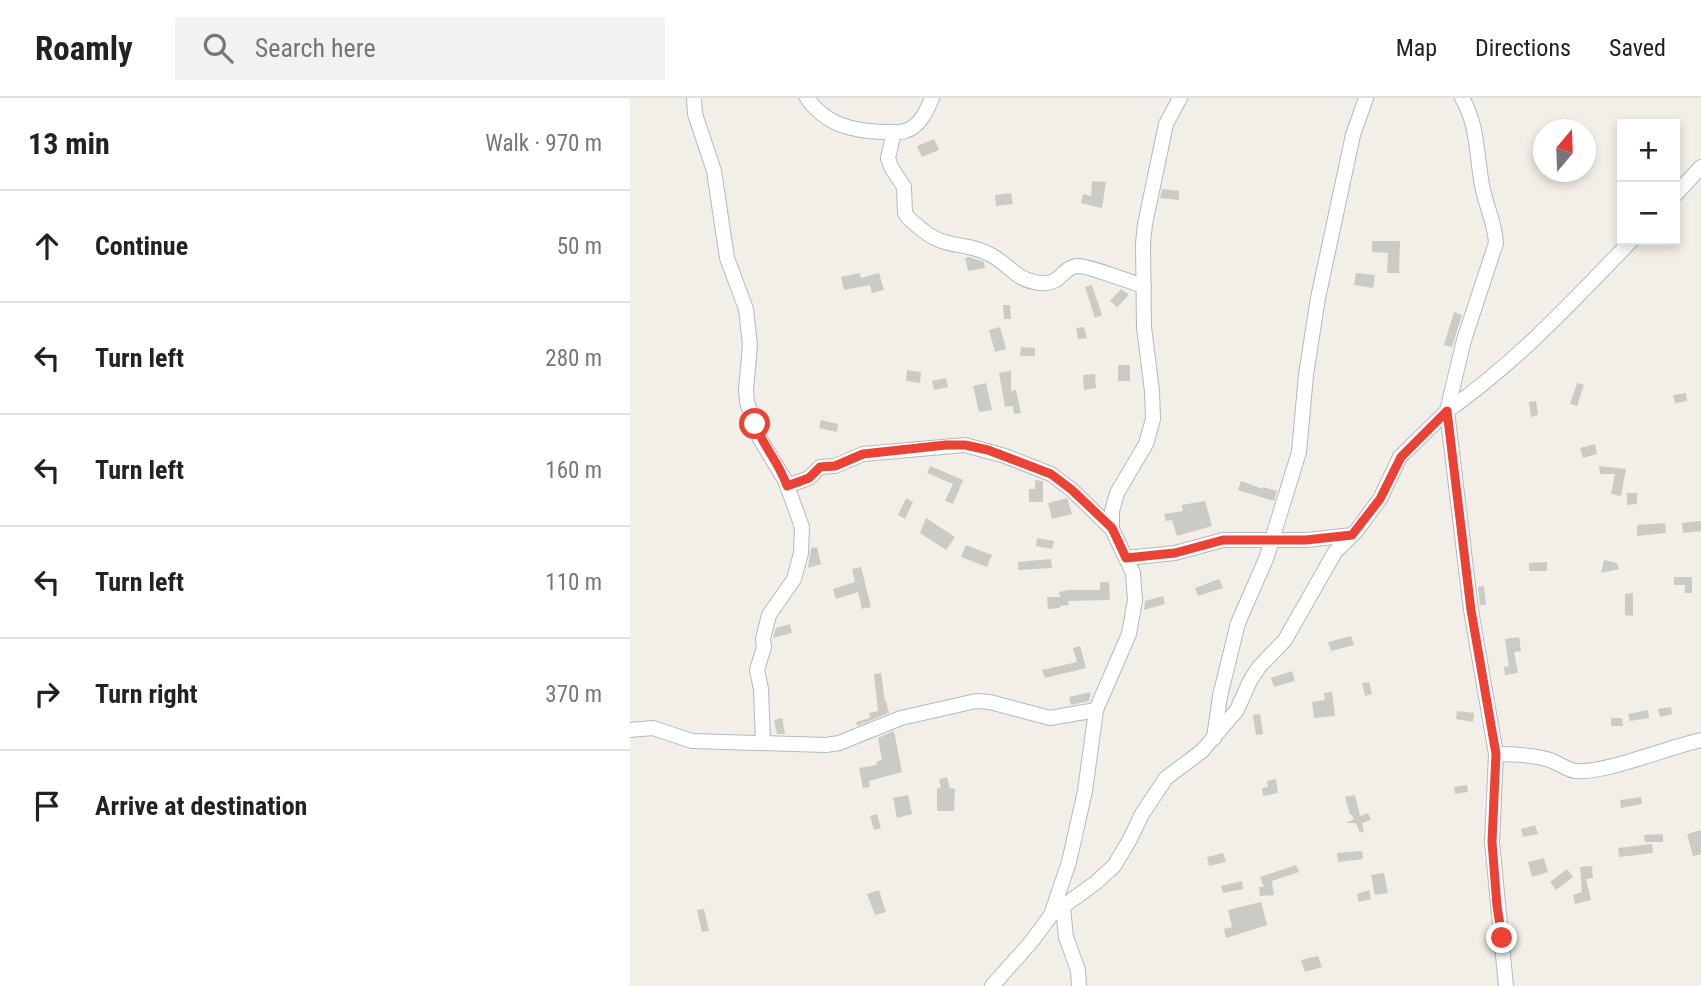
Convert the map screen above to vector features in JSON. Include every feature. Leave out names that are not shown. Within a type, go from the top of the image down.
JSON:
[{"type":"street","points":[[694,98],[695,114],[714,171],[727,258],[746,309],[750,345],[747,402],[760,439],[779,469],[801,521],[801,553],[791,587],[772,609],[766,623],[764,647],[757,670],[761,689],[763,743]]},
{"type":"street","points":[[807,98],[816,111],[831,122],[851,129],[894,132],[913,127],[923,118],[932,98]]},
{"type":"street","points":[[1112,528],[1112,511],[1117,493],[1146,444],[1153,419],[1144,327],[1145,224],[1166,124],[1180,98]]},
{"type":"street","points":[[1214,739],[1220,696],[1238,623],[1266,559],[1298,452],[1318,298],[1353,135],[1366,98]]},
{"type":"street","points":[[1462,98],[1473,121],[1478,144],[1478,165],[1486,204],[1495,228],[1496,243],[1464,340],[1447,411],[1471,610],[1496,754],[1492,842],[1506,986]]},
{"type":"street","points":[[894,132],[888,158],[904,187],[905,213],[932,238],[986,252],[1024,280],[1050,284],[1070,268],[1077,266],[1089,267],[1144,286]]},
{"type":"street","points":[[1680,190],[1701,167]]},
{"type":"street","points":[[992,986],[1057,911],[1114,866],[1142,814],[1167,778],[1202,751],[1237,710],[1250,681],[1259,667],[1285,640],[1335,552],[1380,499],[1401,457],[1447,411],[1482,386],[1555,321],[1627,245]]},
{"type":"street","points":[[787,486],[809,478],[820,467],[835,466],[863,454],[965,445],[1005,456],[1051,474],[1112,528],[1133,573],[1135,600],[1129,634],[1096,710],[1086,791],[1057,911],[1078,970],[1079,986]]},
{"type":"street","points":[[1126,558],[1175,553],[1223,540],[1306,540],[1352,535]]},
{"type":"street","points":[[630,730],[653,728],[692,741],[825,745],[839,743],[901,718],[976,701],[990,702],[1050,718],[1096,710]]},
{"type":"street","points":[[1496,754],[1550,760],[1574,771],[1629,761],[1701,740]]},
{"type":"building","points":[[934,139],[939,150],[922,157],[917,146]]},
{"type":"building","points":[[1092,181],[1106,182],[1102,208],[1081,203],[1083,194],[1091,196]]},
{"type":"building","points":[[1162,189],[1179,191],[1179,200],[1160,198]]},
{"type":"building","points":[[1011,193],[1013,204],[996,206],[995,195]]},
{"type":"building","points":[[1372,241],[1400,241],[1399,273],[1387,273],[1388,253],[1372,252]]},
{"type":"building","points":[[965,258],[984,262],[985,268],[968,271]]},
{"type":"building","points":[[860,273],[861,278],[879,273],[884,290],[872,293],[870,285],[844,290],[841,277]]},
{"type":"building","points":[[1356,273],[1375,275],[1373,288],[1354,285]]},
{"type":"building","points":[[1092,285],[1102,315],[1095,318],[1085,287]]},
{"type":"building","points":[[1121,289],[1129,295],[1117,307],[1110,301]]},
{"type":"building","points":[[1003,305],[1010,305],[1011,319],[1004,319]]},
{"type":"building","points":[[1454,312],[1462,315],[1452,347],[1444,345]]},
{"type":"building","points":[[1000,327],[1006,349],[995,352],[989,330]]},
{"type":"building","points":[[1084,327],[1087,338],[1078,339],[1076,328]]},
{"type":"building","points":[[1021,347],[1035,348],[1035,356],[1020,356]]},
{"type":"building","points":[[1118,365],[1130,365],[1130,381],[1118,381]]},
{"type":"building","points":[[907,370],[921,372],[920,383],[906,381]]},
{"type":"building","points":[[1011,371],[1011,391],[1016,390],[1021,413],[1014,414],[1013,406],[1005,407],[999,373]]},
{"type":"building","points":[[1095,374],[1096,388],[1084,390],[1083,375]]},
{"type":"building","points":[[946,378],[948,387],[934,390],[932,381]]},
{"type":"building","points":[[986,383],[992,410],[979,412],[973,386]]},
{"type":"building","points":[[1577,383],[1584,385],[1577,406],[1570,404]]},
{"type":"building","points":[[1686,393],[1687,401],[1675,403],[1673,395]]},
{"type":"building","points":[[1536,401],[1538,415],[1531,417],[1529,402]]},
{"type":"building","points":[[821,420],[838,424],[837,432],[819,428]]},
{"type":"building","points":[[1595,444],[1597,454],[1583,458],[1580,448]]},
{"type":"building","points":[[930,466],[963,480],[953,504],[945,501],[953,484],[927,473]]},
{"type":"building","points":[[1599,466],[1626,469],[1621,496],[1611,494],[1615,474],[1600,474]]},
{"type":"building","points":[[1035,480],[1043,481],[1043,502],[1029,502],[1029,489],[1035,489]]},
{"type":"building","points":[[1241,481],[1277,491],[1274,501],[1238,490]]},
{"type":"building","points":[[1627,493],[1637,493],[1637,504],[1627,505]]},
{"type":"building","points":[[906,498],[913,502],[905,519],[898,515]]},
{"type":"building","points":[[1067,498],[1072,514],[1052,519],[1048,503]]},
{"type":"building","points":[[1205,501],[1212,526],[1177,536],[1172,520],[1166,521],[1164,514],[1183,511],[1182,505]]},
{"type":"building","points":[[926,518],[955,537],[946,550],[920,533]]},
{"type":"building","points":[[1701,521],[1701,531],[1683,533],[1682,523]]},
{"type":"building","points":[[1665,523],[1666,533],[1637,536],[1637,525]]},
{"type":"building","points":[[1037,538],[1054,541],[1052,549],[1036,546]]},
{"type":"building","points":[[966,545],[992,555],[987,567],[961,557]]},
{"type":"building","points":[[817,547],[821,564],[808,568],[811,548]]},
{"type":"building","points":[[1051,559],[1052,568],[1018,570],[1018,562]]},
{"type":"building","points":[[1604,560],[1617,563],[1619,569],[1601,573]]},
{"type":"building","points":[[1547,562],[1547,571],[1529,571],[1529,563]]},
{"type":"building","points":[[861,567],[871,607],[862,609],[858,592],[836,599],[833,589],[855,582],[852,569]]},
{"type":"building","points":[[1674,577],[1692,577],[1692,593],[1685,593],[1685,585],[1674,585]]},
{"type":"building","points":[[1219,579],[1223,588],[1198,596],[1195,588]]},
{"type":"building","points":[[1100,582],[1109,582],[1110,600],[1068,601],[1069,605],[1048,609],[1047,597],[1060,597],[1059,592],[1069,590],[1100,590]]},
{"type":"building","points":[[1484,586],[1486,605],[1480,605],[1478,587]]},
{"type":"building","points":[[1633,593],[1633,616],[1625,615],[1625,594]]},
{"type":"building","points":[[1163,596],[1165,604],[1144,610],[1145,601]]},
{"type":"building","points":[[790,624],[792,633],[773,638],[776,628]]},
{"type":"building","points":[[1351,636],[1354,645],[1331,651],[1328,642]]},
{"type":"building","points":[[1519,637],[1521,651],[1514,652],[1518,673],[1505,675],[1504,667],[1509,666],[1505,639]]},
{"type":"building","points":[[1080,646],[1086,668],[1045,678],[1042,670],[1077,662],[1073,648]]},
{"type":"building","points":[[1292,671],[1295,681],[1274,687],[1271,678]]},
{"type":"building","points":[[881,673],[889,713],[857,726],[856,722],[870,718],[869,713],[878,711],[874,674]]},
{"type":"building","points":[[1369,682],[1372,694],[1365,696],[1362,683]]},
{"type":"building","points":[[1091,692],[1089,701],[1071,705],[1069,697]]},
{"type":"building","points":[[1332,692],[1335,716],[1314,718],[1312,702],[1325,700],[1324,693]]},
{"type":"building","points":[[1671,707],[1672,714],[1660,717],[1658,709]]},
{"type":"building","points":[[1648,710],[1649,718],[1630,721],[1628,714]]},
{"type":"building","points":[[1457,711],[1474,713],[1473,722],[1456,719]]},
{"type":"building","points":[[1260,714],[1263,734],[1256,735],[1253,715]]},
{"type":"building","points":[[782,718],[785,734],[777,734],[774,720]]},
{"type":"building","points":[[1611,718],[1622,718],[1623,726],[1611,726]]},
{"type":"building","points":[[894,731],[902,772],[869,781],[870,787],[863,788],[859,768],[877,765],[876,762],[882,760],[878,738]]},
{"type":"building","points":[[947,777],[950,788],[955,789],[954,811],[937,811],[937,788],[941,788],[939,779]]},
{"type":"building","points":[[1276,779],[1278,793],[1263,796],[1262,788],[1268,787],[1267,781]]},
{"type":"building","points":[[1467,785],[1468,792],[1455,794],[1454,787]]},
{"type":"building","points":[[908,795],[912,814],[897,818],[893,798]]},
{"type":"building","points":[[1355,795],[1360,816],[1368,813],[1371,820],[1362,823],[1364,831],[1360,833],[1356,823],[1346,823],[1354,819],[1350,815],[1345,797]]},
{"type":"building","points":[[1641,797],[1642,804],[1621,808],[1620,800]]},
{"type":"building","points":[[877,814],[881,828],[874,830],[870,816]]},
{"type":"building","points":[[1535,825],[1538,834],[1523,837],[1521,829]]},
{"type":"building","points":[[1701,830],[1701,854],[1693,856],[1687,834]]},
{"type":"building","points":[[1663,834],[1663,842],[1645,842],[1644,835]]},
{"type":"building","points":[[1652,844],[1653,853],[1619,857],[1618,848]]},
{"type":"building","points":[[1362,851],[1363,859],[1338,862],[1337,853]]},
{"type":"building","points":[[1223,853],[1226,862],[1209,866],[1207,857]]},
{"type":"building","points":[[1544,858],[1548,872],[1532,877],[1528,862]]},
{"type":"building","points":[[1296,865],[1299,872],[1272,881],[1274,895],[1260,896],[1259,887],[1264,887],[1260,877]]},
{"type":"building","points":[[1592,866],[1593,878],[1586,879],[1591,900],[1575,904],[1573,895],[1582,892],[1580,867]]},
{"type":"building","points":[[1567,869],[1573,877],[1556,890],[1550,882]]},
{"type":"building","points":[[1384,873],[1388,893],[1375,895],[1371,875]]},
{"type":"building","points":[[1242,881],[1243,889],[1223,893],[1221,886]]},
{"type":"building","points":[[879,890],[886,912],[875,915],[867,894]]},
{"type":"building","points":[[1369,890],[1371,899],[1359,902],[1357,894]]},
{"type":"building","points":[[1261,902],[1267,925],[1226,938],[1224,929],[1232,927],[1228,910]]},
{"type":"building","points":[[704,909],[709,931],[702,932],[697,910]]},
{"type":"building","points":[[1318,956],[1322,967],[1305,972],[1301,960]]},
{"type":"route","points":[[755,424],[760,439],[787,486],[813,476],[820,467],[835,466],[863,454],[946,445],[965,445],[988,450],[1036,467],[1051,474],[1072,490],[1112,528],[1126,558],[1175,553],[1240,538],[1306,540],[1352,535],[1380,499],[1401,457],[1447,411],[1471,610],[1496,754],[1492,842],[1502,938]]}]
